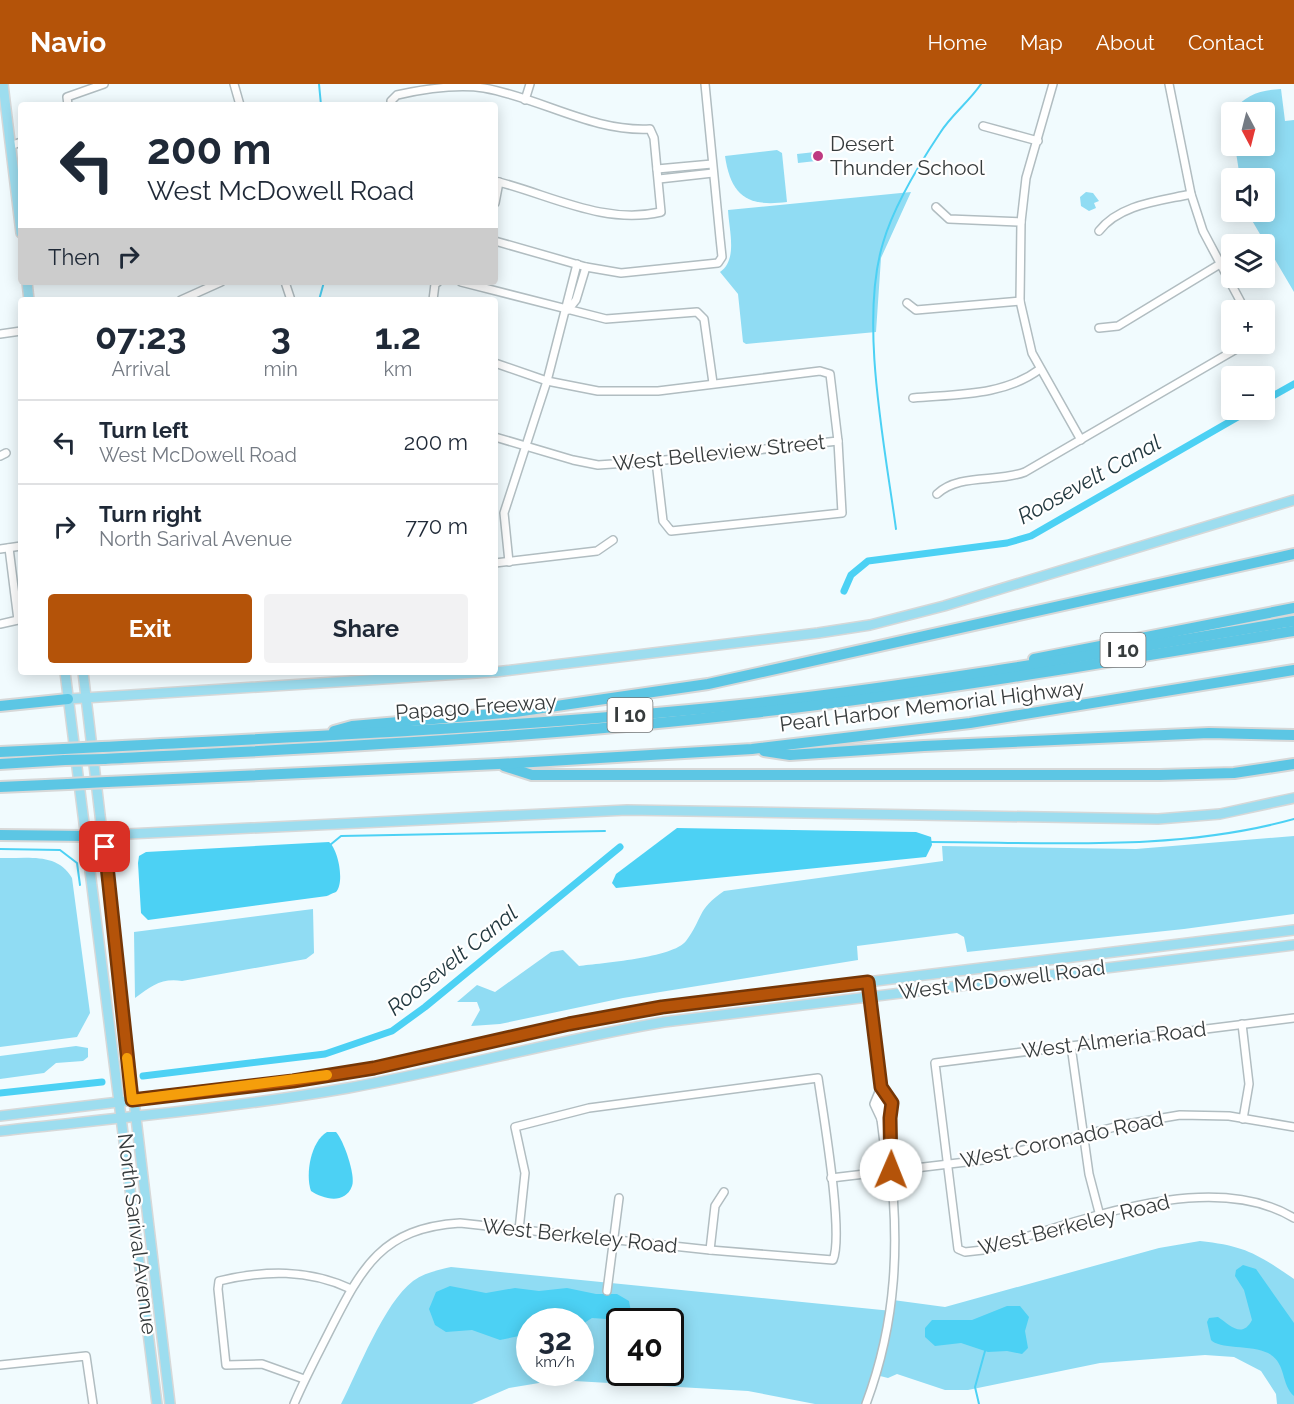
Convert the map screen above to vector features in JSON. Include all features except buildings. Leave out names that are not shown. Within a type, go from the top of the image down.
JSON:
[{"type":"highway","points":[[306,737],[352,726],[490,715],[595,702],[789,668],[1294,554]]},
{"type":"highway","points":[[952,678],[1052,655],[1294,608]]},
{"type":"highway","name":"Pearl Harbor Memorial Highway","points":[[952,678],[1294,621]]},
{"type":"highway","points":[[0,764],[65,755],[104,759],[440,741],[750,713],[1014,678],[1294,631]]},
{"type":"highway","name":"Pearl Harbor Memorial Highway","points":[[752,748],[970,723],[1294,670]]},
{"type":"highway","name":"Papago Freeway","points":[[0,753],[65,755],[102,747],[548,723],[742,704],[952,678]]},
{"type":"highway","points":[[0,706],[68,699]]},
{"type":"highway","points":[[752,748],[790,755],[1084,738],[1228,733],[1294,735]]},
{"type":"highway","name":"I 10","points":[[0,787],[498,764],[752,748]]},
{"type":"highway","points":[[498,764],[532,776],[1221,774],[1294,764]]},
{"type":"highway","points":[[0,835],[86,836]]},
{"type":"main road","points":[[3,84],[18,210]]},
{"type":"main road","points":[[498,672],[796,636],[887,621],[1294,500]]},
{"type":"main road","name":"North Sarival Avenue","points":[[65,675],[157,1404]]},
{"type":"main road","name":"North Sarival Avenue","points":[[83,675],[130,1084],[170,1404]]},
{"type":"main road","points":[[68,699],[457,675]]},
{"type":"main road","points":[[86,836],[627,810],[1158,819],[1229,812],[1294,798]]},
{"type":"main road","name":"West McDowell Road","points":[[0,1116],[293,1081],[374,1068],[569,1024],[662,1007],[1294,930]]},
{"type":"main road","name":"West McDowell Road","points":[[0,1131],[321,1093],[612,1031],[869,996],[1294,945]]},
{"type":"street","points":[[67,101],[104,84]]},
{"type":"street","points":[[234,84],[239,102]]},
{"type":"street","points":[[525,100],[530,84]]},
{"type":"street","points":[[498,242],[586,267],[636,273],[718,262],[722,257],[705,84]]},
{"type":"street","points":[[1053,84],[1026,178],[1021,222],[1020,301],[1026,337],[1040,369],[1080,440]]},
{"type":"street","points":[[1169,84],[1191,194],[1203,231],[1240,300]]},
{"type":"street","points":[[391,102],[396,95],[462,86],[485,88],[615,128],[650,129],[654,138],[661,212],[642,216],[609,216],[498,182]]},
{"type":"street","points":[[984,126],[1038,141]]},
{"type":"street","points":[[10,146],[18,142]]},
{"type":"street","points":[[10,146],[18,147]]},
{"type":"street","points":[[657,169],[712,164]]},
{"type":"street","points":[[659,179],[713,173]]},
{"type":"street","points":[[1100,231],[1109,218],[1136,207],[1191,194]]},
{"type":"street","points":[[936,207],[949,219],[1021,222]]},
{"type":"street","points":[[509,562],[504,513],[548,381],[568,310],[567,298],[577,264]]},
{"type":"street","points":[[1098,328],[1118,326],[1220,264]]},
{"type":"street","points":[[568,310],[576,300],[586,267]]},
{"type":"street","points":[[188,297],[214,285]]},
{"type":"street","points":[[472,285],[606,319],[697,312],[704,319],[713,383]]},
{"type":"street","points":[[907,303],[916,310],[1020,301]]},
{"type":"street","points":[[0,334],[18,332]]},
{"type":"street","points":[[937,494],[947,484],[1015,476],[1228,354]]},
{"type":"street","points":[[498,364],[548,381],[598,391],[658,390],[820,371],[830,374],[838,441],[842,513],[671,531],[666,528],[663,521],[656,461]]},
{"type":"street","points":[[913,398],[1003,388],[1022,382],[1040,369]]},
{"type":"street","name":"West Belleview Street","points":[[498,438],[598,465],[838,441]]},
{"type":"street","points":[[498,563],[597,551],[613,540]]},
{"type":"street","points":[[0,549],[18,546]]},
{"type":"street","points":[[0,624],[18,620],[9,548]]},
{"type":"street","points":[[868,982],[883,1113],[881,1119],[884,1143],[890,1154]]},
{"type":"street","name":"West Almeria Road","points":[[946,1165],[935,1064],[1294,1018]]},
{"type":"street","points":[[1242,1024],[1249,1084],[1244,1119]]},
{"type":"street","points":[[1071,1046],[1082,1134],[1100,1216]]},
{"type":"street","points":[[519,1230],[525,1173],[515,1127],[589,1108],[819,1078],[831,1178]]},
{"type":"street","points":[[866,1404],[882,1355],[893,1300],[897,1235],[890,1154],[892,1103],[880,1089]]},
{"type":"street","name":"West Coronado Road","points":[[831,1178],[983,1160],[1082,1134],[1180,1115],[1244,1119],[1294,1127]]},
{"type":"street","points":[[881,1119],[890,1118]]},
{"type":"street","name":"West Berkeley Road","points":[[946,1165],[958,1249],[965,1252],[983,1250],[1100,1216],[1169,1199],[1220,1196],[1246,1200],[1294,1218]]},
{"type":"street","name":"West Berkeley Road","points":[[294,1404],[304,1379],[351,1289],[372,1259],[395,1241],[419,1230],[438,1224],[460,1223],[710,1251],[833,1260],[835,1227],[831,1178]]},
{"type":"street","points":[[710,1251],[715,1206],[724,1192]]},
{"type":"street","points":[[607,1290],[619,1198]]},
{"type":"street","points":[[304,1379],[262,1364],[226,1365],[219,1281],[283,1273],[304,1273],[325,1277],[351,1289]]},
{"type":"street","points":[[0,1365],[86,1356],[93,1404]]},
{"type":"shaded area","points":[[1281,89],[1285,121],[1294,120],[1294,292],[1275,260],[1275,234],[1260,234],[1253,222],[1275,222],[1275,168],[1238,168],[1237,156],[1275,156],[1275,102],[1241,102],[1266,91]]},
{"type":"shaded area","points":[[777,150],[782,153],[787,202],[761,203],[743,196],[732,181],[725,156]]},
{"type":"shaded area","points":[[815,152],[816,161],[798,163],[797,154]]},
{"type":"shaded area","points":[[911,192],[881,258],[876,332],[746,344],[743,342],[738,294],[720,272],[726,267],[731,252],[728,210]]},
{"type":"shaded area","points":[[1086,192],[1093,193],[1099,201],[1094,203],[1096,208],[1089,211],[1081,206],[1080,197]]},
{"type":"shaded area","points":[[677,828],[916,832],[931,837],[932,845],[926,857],[616,888],[612,883],[616,874]]},
{"type":"shaded area","points":[[1294,836],[1294,914],[1184,929],[967,952],[964,937],[957,933],[857,946],[858,960],[623,998],[500,1024],[471,1026],[480,1010],[477,1002],[457,1002],[477,985],[495,992],[551,952],[563,950],[579,966],[636,959],[667,952],[686,941],[704,909],[724,891],[943,861],[942,846],[1136,849]]},
{"type":"shaded area","points":[[329,842],[338,858],[340,881],[336,892],[327,896],[148,920],[141,913],[138,863],[139,856],[146,852]]},
{"type":"shaded area","points":[[0,858],[31,858],[50,861],[66,870],[72,878],[90,1013],[77,1037],[0,1047]]},
{"type":"shaded area","points":[[313,909],[314,953],[306,959],[182,981],[162,982],[135,998],[134,932]]},
{"type":"shaded area","points":[[76,1046],[88,1048],[88,1057],[83,1061],[56,1063],[44,1073],[0,1079],[0,1056]]},
{"type":"shaded area","points":[[327,1132],[336,1132],[339,1136],[348,1158],[353,1181],[349,1192],[333,1199],[311,1191],[309,1184],[309,1167],[313,1150],[321,1136]]},
{"type":"shaded area","points":[[1200,1241],[1240,1249],[1260,1257],[1294,1279],[1294,1404],[1277,1404],[1276,1394],[1261,1371],[1234,1357],[1205,1355],[1100,1363],[968,1390],[945,1390],[897,1374],[888,1378],[876,1375],[866,1404],[815,1404],[748,1391],[661,1386],[684,1386],[684,1308],[606,1308],[606,1383],[594,1382],[594,1308],[516,1308],[516,1386],[521,1386],[509,1388],[472,1404],[341,1404],[382,1321],[402,1291],[422,1276],[451,1267],[892,1311],[893,1300],[945,1307],[1159,1248]]},
{"type":"shaded area","points":[[1243,1265],[1256,1269],[1294,1323],[1294,1396],[1274,1357],[1261,1351],[1221,1345],[1211,1340],[1207,1322],[1209,1318],[1218,1317],[1240,1330],[1248,1326],[1252,1320],[1244,1290],[1235,1276],[1236,1270]]},
{"type":"shaded area","points":[[450,1286],[486,1293],[515,1288],[539,1291],[567,1288],[596,1294],[617,1294],[629,1301],[630,1308],[606,1308],[606,1319],[594,1318],[594,1308],[516,1308],[516,1337],[500,1340],[472,1330],[446,1332],[435,1325],[429,1309],[436,1292]]},
{"type":"shaded area","points":[[1007,1306],[1020,1306],[1029,1317],[1025,1331],[1028,1348],[1022,1354],[1007,1351],[988,1352],[961,1343],[935,1346],[925,1337],[925,1328],[932,1320],[972,1320]]},
{"type":"waterway","points":[[319,84],[321,102]]},
{"type":"waterway","points":[[896,529],[876,384],[873,309],[876,274],[893,214],[907,186],[944,126],[981,84]]},
{"type":"waterway","points":[[320,297],[323,285]]},
{"type":"waterway","name":"Roosevelt Canal","points":[[1275,395],[1294,384]]},
{"type":"waterway","name":"Roosevelt Canal","points":[[844,591],[851,575],[868,561],[1007,543],[1031,536],[1233,420]]},
{"type":"waterway","points":[[930,842],[1159,841],[1204,837],[1294,819]]},
{"type":"waterway","points":[[330,845],[341,836],[605,831]]},
{"type":"waterway","name":"Roosevelt Canal","points":[[143,1076],[325,1054],[392,1031],[425,1007],[620,847]]},
{"type":"waterway","points":[[0,849],[60,850],[77,863],[80,885]]},
{"type":"waterway","name":"Roosevelt Canal","points":[[0,1093],[102,1082]]},
{"type":"waterway","points":[[979,1404],[975,1387],[985,1351]]},
{"type":"slow traffic","points":[[127,1058],[132,1100],[327,1075]]},
{"type":"place","name":"Desert Thunder School","points":[[818,156]]},
{"type":"route","points":[[105,847],[132,1100],[293,1081],[374,1068],[569,1024],[662,1007],[868,982],[881,1087],[892,1103],[891,1170]]}]
